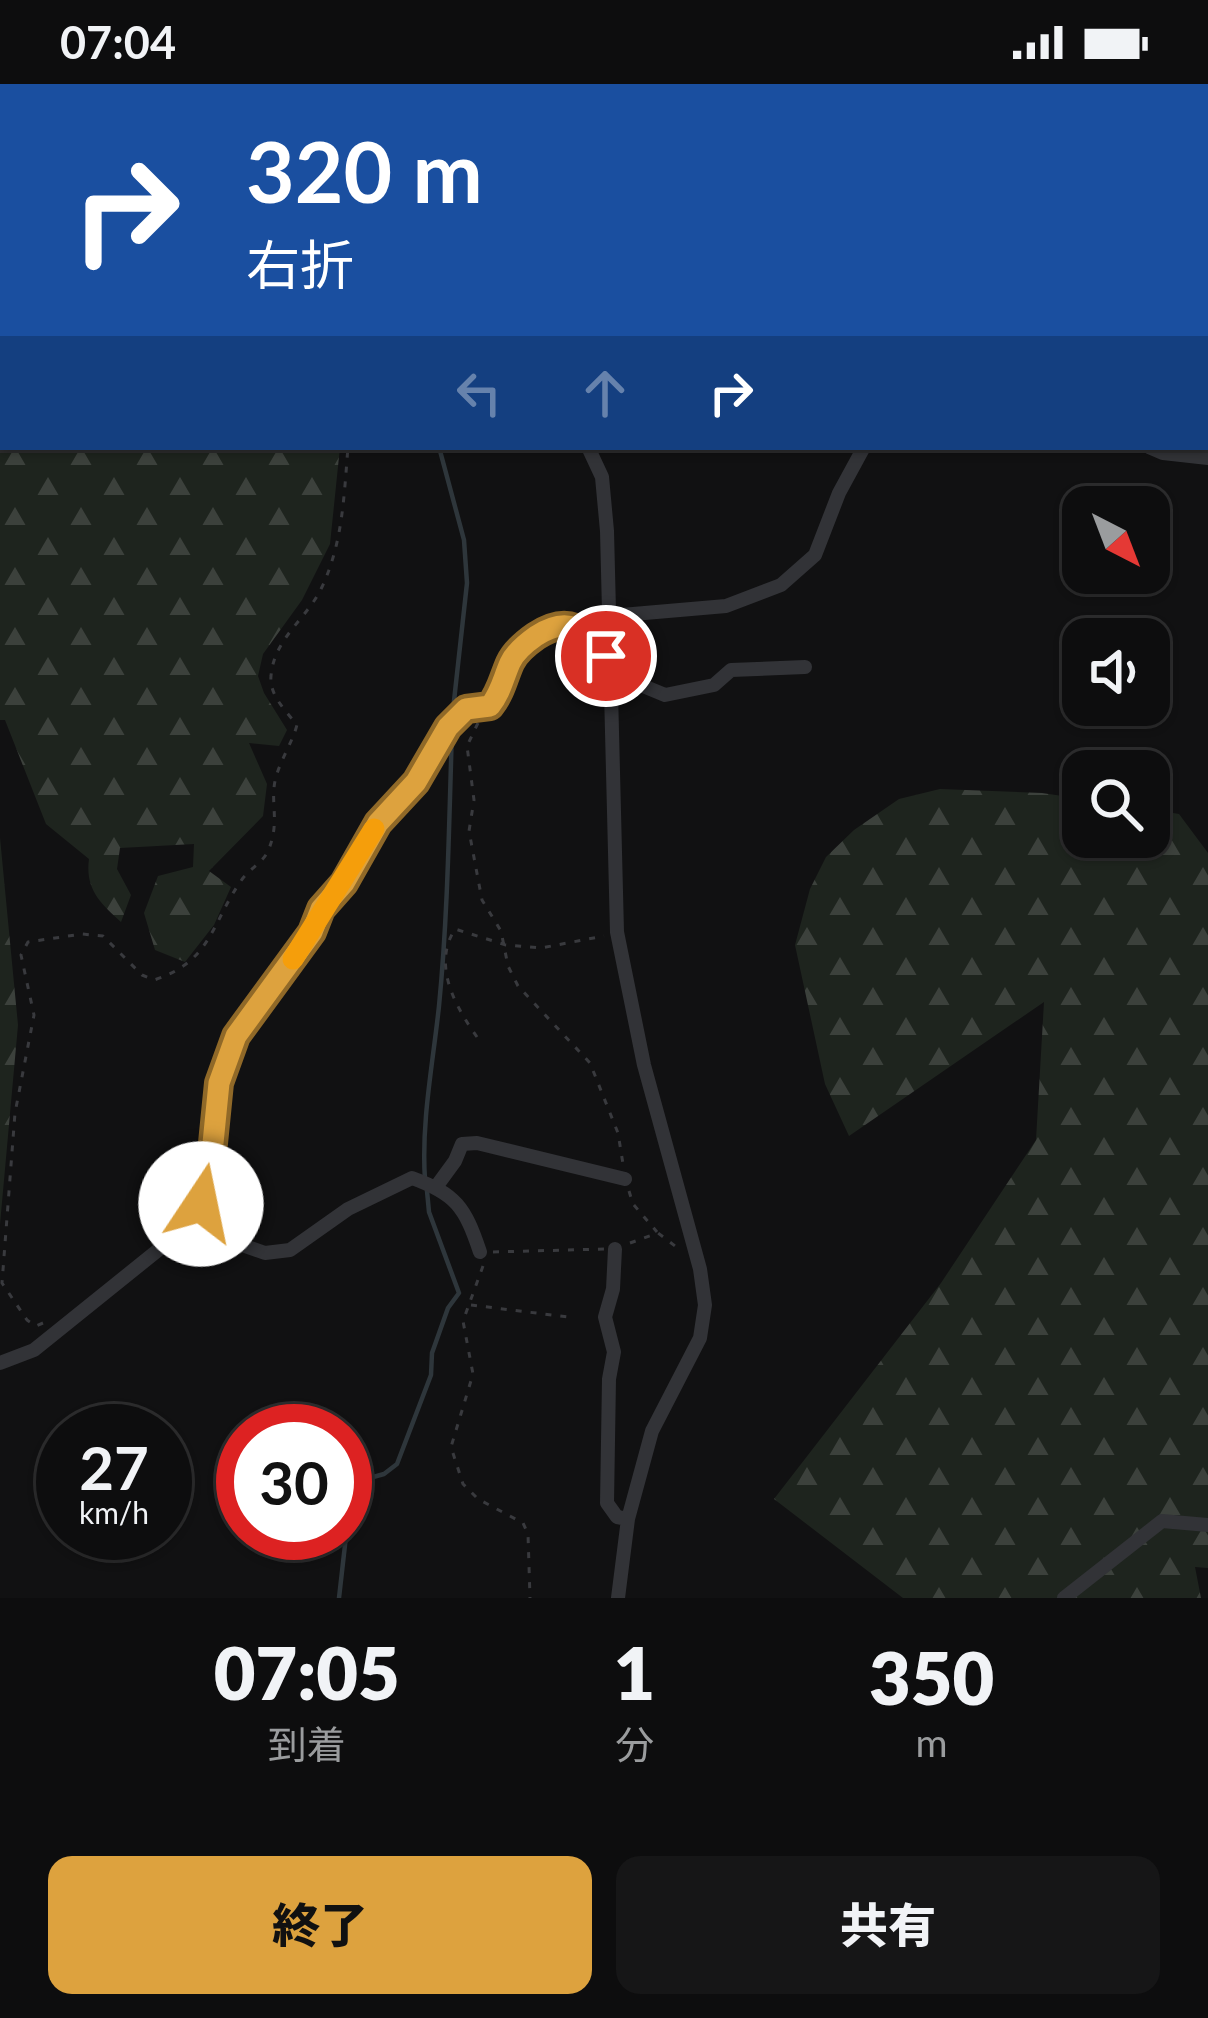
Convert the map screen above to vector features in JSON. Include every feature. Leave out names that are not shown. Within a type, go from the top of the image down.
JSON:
[{"type":"street","points":[[589,450],[602,477],[610,616],[617,932],[644,1065],[700,1269],[705,1305],[700,1338],[652,1431],[628,1519],[619,1598]]},
{"type":"street","points":[[610,616],[726,606],[781,585],[815,555],[839,493],[862,450]]},
{"type":"street","points":[[1156,450],[1208,458]]},
{"type":"street","points":[[0,1363],[34,1350],[188,1226],[210,1173],[219,1083],[236,1036],[312,932],[321,909],[344,883],[378,823],[416,782],[448,727],[466,709],[479,710],[499,694],[512,659],[551,626],[569,625],[585,632],[611,656]]},
{"type":"street","points":[[612,684],[636,683],[665,695],[714,685],[731,670],[805,667]]},
{"type":"street","points":[[436,1187],[462,1144],[477,1143],[625,1179]]},
{"type":"street","points":[[188,1226],[265,1253],[290,1250],[348,1209],[412,1178],[448,1191],[472,1228],[480,1252]]},
{"type":"street","points":[[615,1249],[613,1289],[605,1317],[614,1352],[609,1379],[607,1503],[617,1517],[628,1519]]},
{"type":"street","points":[[1064,1598],[1162,1521],[1208,1525]]},
{"type":"path","points":[[67,1322],[59,1317],[36,1326],[2,1283],[15,1113],[34,1015],[21,955],[28,943],[82,934],[103,936],[142,975],[154,980],[176,973],[206,945],[243,879],[266,856],[277,820],[274,780],[297,725],[275,697],[270,680],[278,647],[321,590],[340,536],[348,450]]},
{"type":"path","points":[[479,710],[466,746],[474,800],[469,831],[482,900],[506,945],[508,966],[518,986],[590,1063],[619,1132],[633,1204],[658,1233],[681,1250]]},
{"type":"path","points":[[477,1037],[447,982],[446,944],[455,929],[506,945],[542,948],[617,932]]},
{"type":"path","points":[[530,1598],[528,1534],[523,1522],[478,1498],[463,1484],[451,1448],[473,1374],[463,1321],[483,1268],[480,1252],[615,1249],[658,1233]]},
{"type":"path","points":[[469,1305],[568,1317]]},
{"type":"green space","points":[[0,450],[340,450],[330,544],[302,600],[263,654],[258,676],[287,730],[279,746],[249,743],[267,784],[263,816],[209,871],[231,887],[214,925],[185,962],[155,950],[144,913],[158,876],[193,867],[194,844],[120,848],[117,869],[131,895],[121,922],[96,895],[89,879],[89,859],[46,824],[5,720],[0,720]]},
{"type":"green space","points":[[940,789],[1062,796],[1062,858],[1170,858],[1170,812],[1179,814],[1208,853],[1208,1568],[1195,1567],[1201,1598],[903,1598],[774,1499],[941,1283],[1036,1140],[1044,1002],[849,1136],[825,1084],[795,945],[810,889],[826,857],[854,830],[899,799]]},
{"type":"green space","points":[[0,838],[18,1025],[0,1224]]},
{"type":"waterway","points":[[440,450],[464,540],[467,583],[452,719]]},
{"type":"waterway","points":[[425,1180],[426,1114],[444,937],[452,730]]},
{"type":"waterway","points":[[339,1598],[351,1492],[397,1464],[431,1375],[432,1353],[448,1308],[459,1293],[429,1212],[427,1191]]},
{"type":"slow traffic","points":[[293,959],[374,829]]},
{"type":"route","points":[[201,1204],[210,1173],[219,1083],[236,1036],[312,932],[321,909],[344,883],[378,823],[416,782],[448,727],[466,709],[490,706],[512,659],[551,626],[569,625],[585,632],[606,656]]}]
